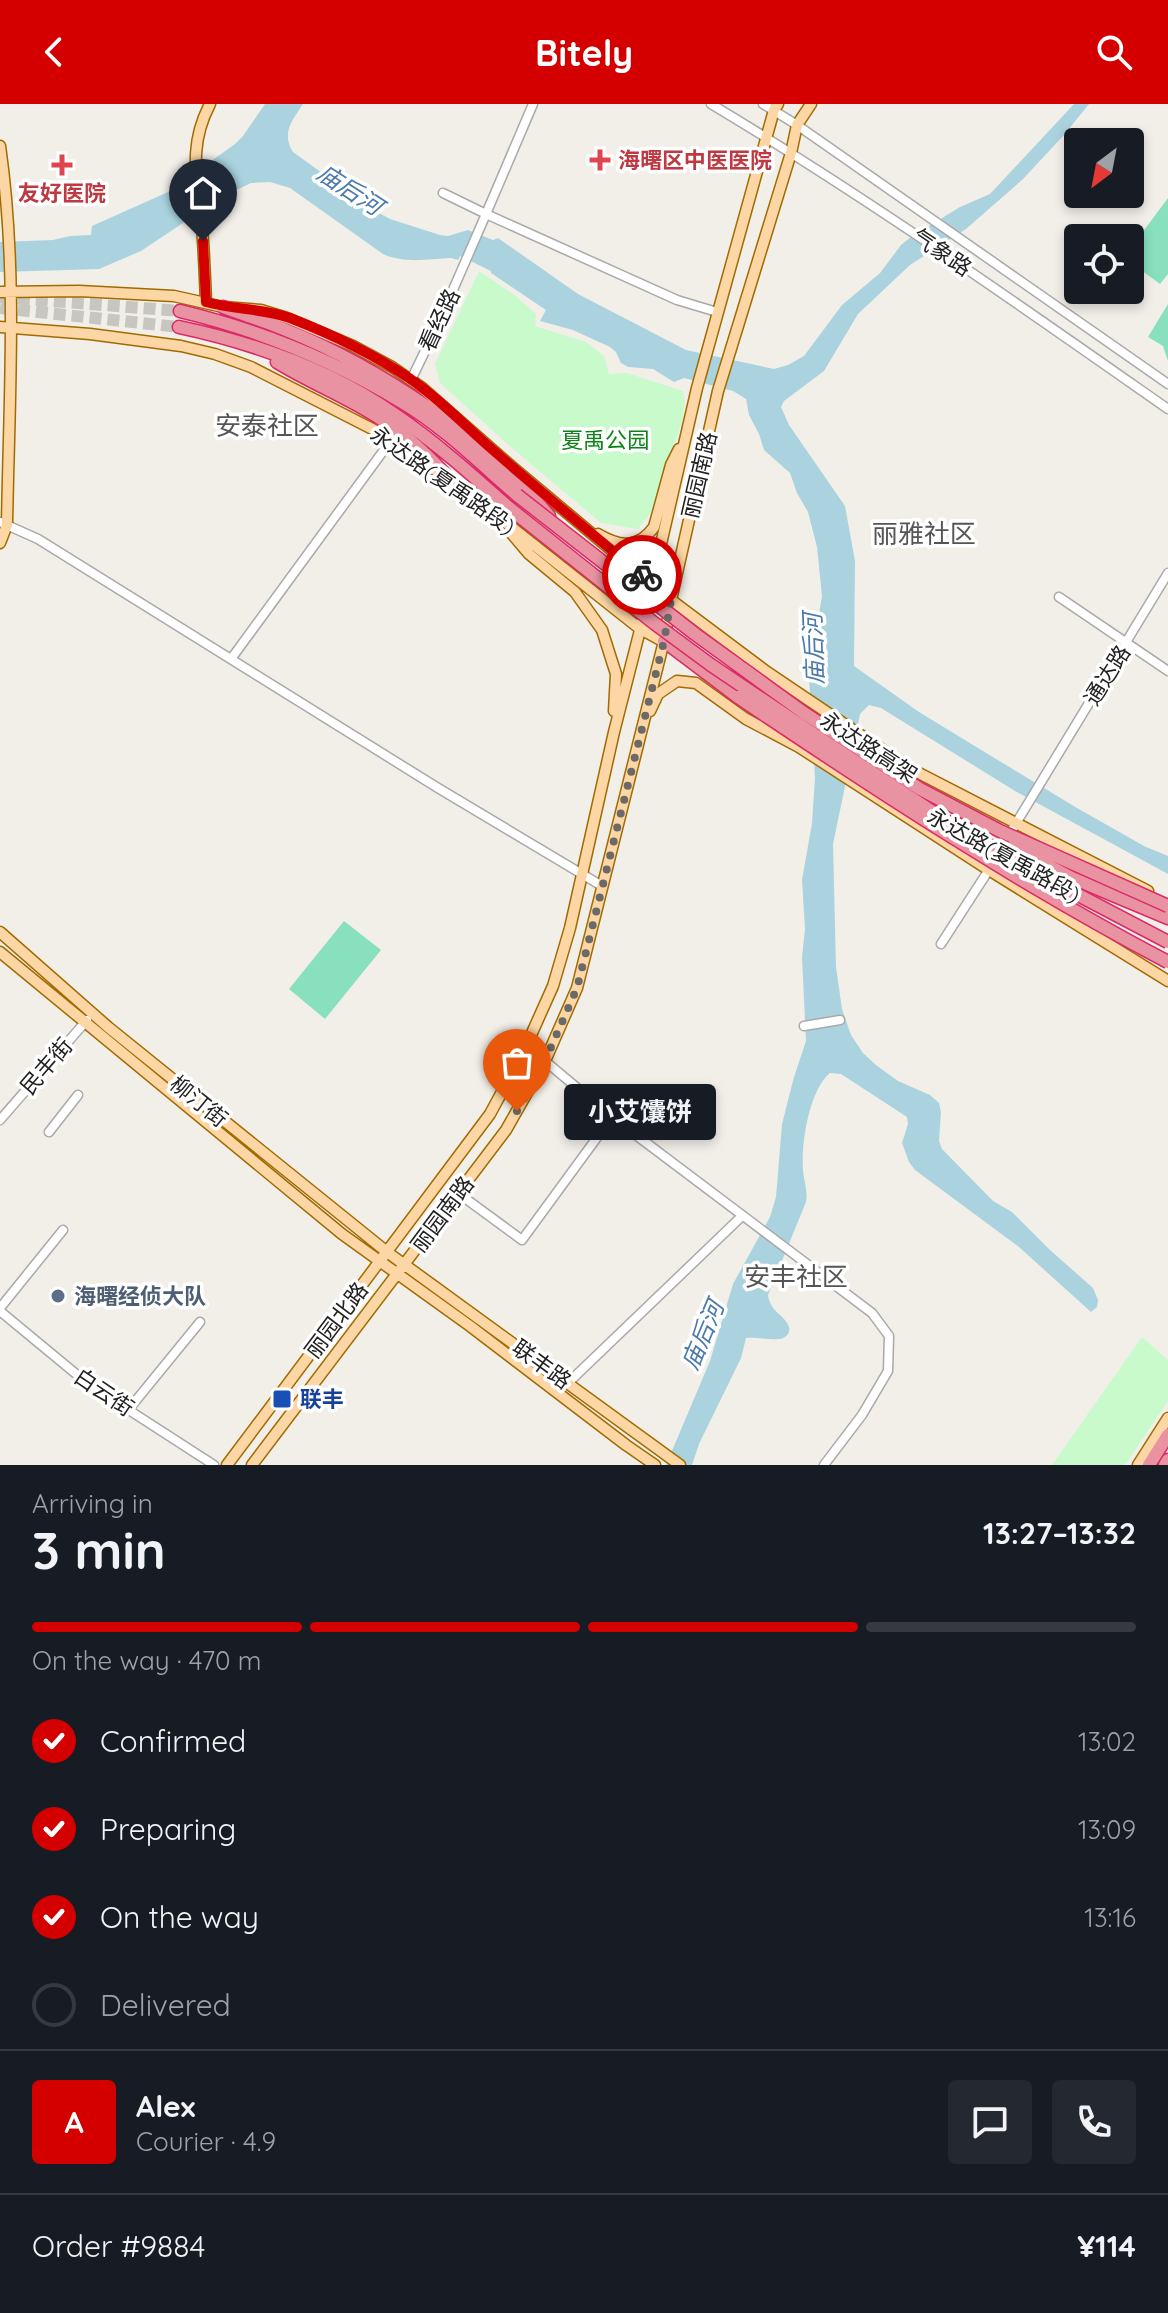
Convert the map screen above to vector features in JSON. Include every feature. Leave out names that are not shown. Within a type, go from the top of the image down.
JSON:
[{"type":"highway","points":[[223,307],[287,330],[359,365],[413,397],[454,427],[521,490]]},
{"type":"highway","name":"永达路高架","points":[[180,311],[271,337],[404,402],[521,490],[562,531],[804,713],[920,789],[1000,831]]},
{"type":"highway","name":"永达路高架","points":[[179,327],[247,344],[320,374],[394,413],[461,465],[508,507],[711,665],[948,822],[1063,887]]},
{"type":"highway","points":[[247,344],[304,379],[383,420],[426,452],[455,485]]},
{"type":"highway","points":[[664,641],[738,697],[858,777],[1168,964]]},
{"type":"highway","points":[[1000,831],[1168,904]]},
{"type":"highway","points":[[1000,831],[1034,858],[1070,877],[1168,918]]},
{"type":"highway","points":[[1063,887],[1168,942]]},
{"type":"highway","points":[[1063,887],[1168,964]]},
{"type":"highway","points":[[1149,1465],[1168,1435]]},
{"type":"highway","points":[[1165,1465],[1168,1460]]},
{"type":"main road","points":[[206,302],[194,154],[198,133],[210,104]]},
{"type":"main road","points":[[791,153],[797,125],[811,104]]},
{"type":"main road","points":[[717,312],[776,107]]},
{"type":"main road","points":[[0,146],[7,192],[11,270],[5,292],[4,523],[0,543]]},
{"type":"main road","name":"丽园南路","points":[[404,1264],[506,1130],[545,1061],[577,988],[664,641],[725,362],[791,153]]},
{"type":"main road","points":[[5,292],[79,291],[174,296],[223,307],[261,310],[353,346],[411,380],[671,600]]},
{"type":"main road","name":"丽园南路","points":[[387,1252],[490,1114],[523,1053],[553,986],[570,928],[614,732],[717,312]]},
{"type":"main road","name":"永达路(夏禹路段)","points":[[5,327],[90,334],[181,346],[215,354],[251,367],[392,439],[495,514],[639,628],[664,641],[844,762],[998,855],[1168,942]]},
{"type":"main road","points":[[578,522],[604,538],[627,545],[643,540],[654,527],[671,465],[687,433]]},
{"type":"main road","points":[[495,514],[529,554],[575,592],[602,630],[616,674],[614,732]]},
{"type":"main road","name":"永达路(夏禹路段)","points":[[671,600],[795,691],[911,769],[1168,904]]},
{"type":"main road","points":[[638,738],[658,694],[677,681],[696,683],[746,719],[799,747],[1168,981]]},
{"type":"main road","name":"柳汀街","points":[[0,932],[94,1015],[404,1264]]},
{"type":"main road","name":"柳汀街","points":[[0,952],[397,1274]]},
{"type":"main road","name":"丽园北路","points":[[227,1465],[387,1252]]},
{"type":"main road","name":"丽园北路","points":[[252,1465],[404,1264]]},
{"type":"main road","name":"联丰路","points":[[404,1264],[680,1465]]},
{"type":"main road","name":"联丰路","points":[[397,1274],[655,1465]]},
{"type":"main road","points":[[1138,1465],[1168,1418]]},
{"type":"street","name":"看经路","points":[[411,380],[481,228],[533,104]]},
{"type":"street","name":"气象路","points":[[711,104],[943,251],[1168,409]]},
{"type":"street","name":"气象路","points":[[763,104],[776,107],[797,125],[1168,384]]},
{"type":"street","points":[[443,193],[677,300],[717,312]]},
{"type":"street","points":[[231,659],[392,439]]},
{"type":"street","points":[[4,523],[38,539],[438,788],[602,886]]},
{"type":"street","name":"通达路","points":[[941,944],[1168,573]]},
{"type":"street","points":[[1059,597],[1168,671]]},
{"type":"street","name":"民丰街","points":[[0,1120],[84,1022],[94,1015]]},
{"type":"street","points":[[804,1026],[840,1020]]},
{"type":"street","points":[[545,1061],[612,1117],[872,1313],[889,1336],[888,1371],[862,1415],[824,1465]]},
{"type":"street","points":[[49,1132],[78,1095]]},
{"type":"street","points":[[458,1193],[522,1240],[612,1117]]},
{"type":"street","points":[[568,1383],[740,1215]]},
{"type":"street","points":[[0,1309],[63,1230]]},
{"type":"street","name":"白云街","points":[[0,1309],[87,1383],[214,1465]]},
{"type":"street","points":[[129,1409],[200,1322]]},
{"type":"green space","points":[[1168,198],[1168,274],[1160,284],[1144,272],[1144,230]]},
{"type":"green space","name":"夏禹公园","points":[[479,271],[536,314],[535,326],[586,342],[604,356],[609,374],[627,373],[683,391],[682,422],[650,514],[638,529],[601,523],[440,383],[435,364]]},
{"type":"green space","points":[[1168,304],[1168,361],[1163,346],[1148,337]]},
{"type":"green space","points":[[344,921],[381,950],[325,1019],[289,989]]},
{"type":"green space","points":[[1142,1337],[1168,1360],[1168,1401],[1125,1465],[1052,1465]]},
{"type":"water","points":[[265,104],[303,104],[288,133],[293,152],[373,210],[390,219],[440,235],[468,230],[493,240],[498,238],[578,294],[686,350],[774,369],[804,356],[842,305],[880,273],[901,245],[960,207],[990,194],[1074,104],[1089,104],[1070,128],[1064,128],[1064,135],[1023,179],[966,229],[910,265],[858,314],[824,371],[784,401],[781,407],[789,425],[845,506],[855,561],[854,666],[919,712],[1077,808],[1168,856],[1168,874],[1015,791],[881,708],[869,705],[860,714],[833,844],[836,967],[842,1009],[851,1035],[876,1065],[939,1103],[939,1141],[942,1149],[993,1201],[1012,1212],[1093,1288],[1098,1300],[1097,1307],[1091,1312],[1019,1247],[915,1170],[902,1143],[907,1117],[841,1074],[830,1073],[817,1092],[805,1132],[803,1170],[806,1202],[768,1295],[769,1301],[787,1323],[789,1332],[780,1339],[746,1338],[741,1358],[692,1465],[666,1465],[710,1361],[733,1284],[770,1217],[776,1197],[782,1124],[806,1041],[802,880],[812,823],[815,778],[809,676],[822,596],[817,547],[808,512],[790,473],[764,450],[749,415],[746,399],[733,391],[684,378],[674,382],[653,369],[628,367],[621,363],[610,347],[573,330],[540,321],[546,310],[491,271],[460,256],[458,260],[408,260],[383,254],[290,188],[270,182],[251,183],[222,197],[141,251],[99,269],[0,272],[0,242],[91,235],[92,226],[168,192],[243,136]]},
{"type":"tunnel","points":[[0,297],[180,311]]},
{"type":"tunnel","points":[[0,308],[179,327]]},
{"type":"way so far","points":[[517,1111],[545,1061],[577,988],[664,641],[671,600],[642,575]]},
{"type":"place","name":"海曙区中医医院","points":[[600,160]]},
{"type":"place","name":"友好医院","points":[[62,165]]},
{"type":"place","name":"小艾馕饼","points":[[517,1111]]},
{"type":"place","name":"海曙经侦大队","points":[[58,1296]]},
{"type":"place","name":"联丰","points":[[282,1399]]},
{"type":"district","name":"安泰社区","points":[[267,425]]},
{"type":"district","name":"丽雅社区","points":[[924,533]]},
{"type":"district","name":"安丰社区","points":[[796,1276]]},
{"type":"route","points":[[203,241],[206,302],[223,307],[261,310],[287,318],[353,346],[392,367],[421,387],[642,575]]},
{"type":"water label","name":"庙后河","points":[[350,189]]},
{"type":"water label","name":"庙后河","points":[[813,649]]},
{"type":"water label","name":"庙后河","points":[[702,1335]]}]
